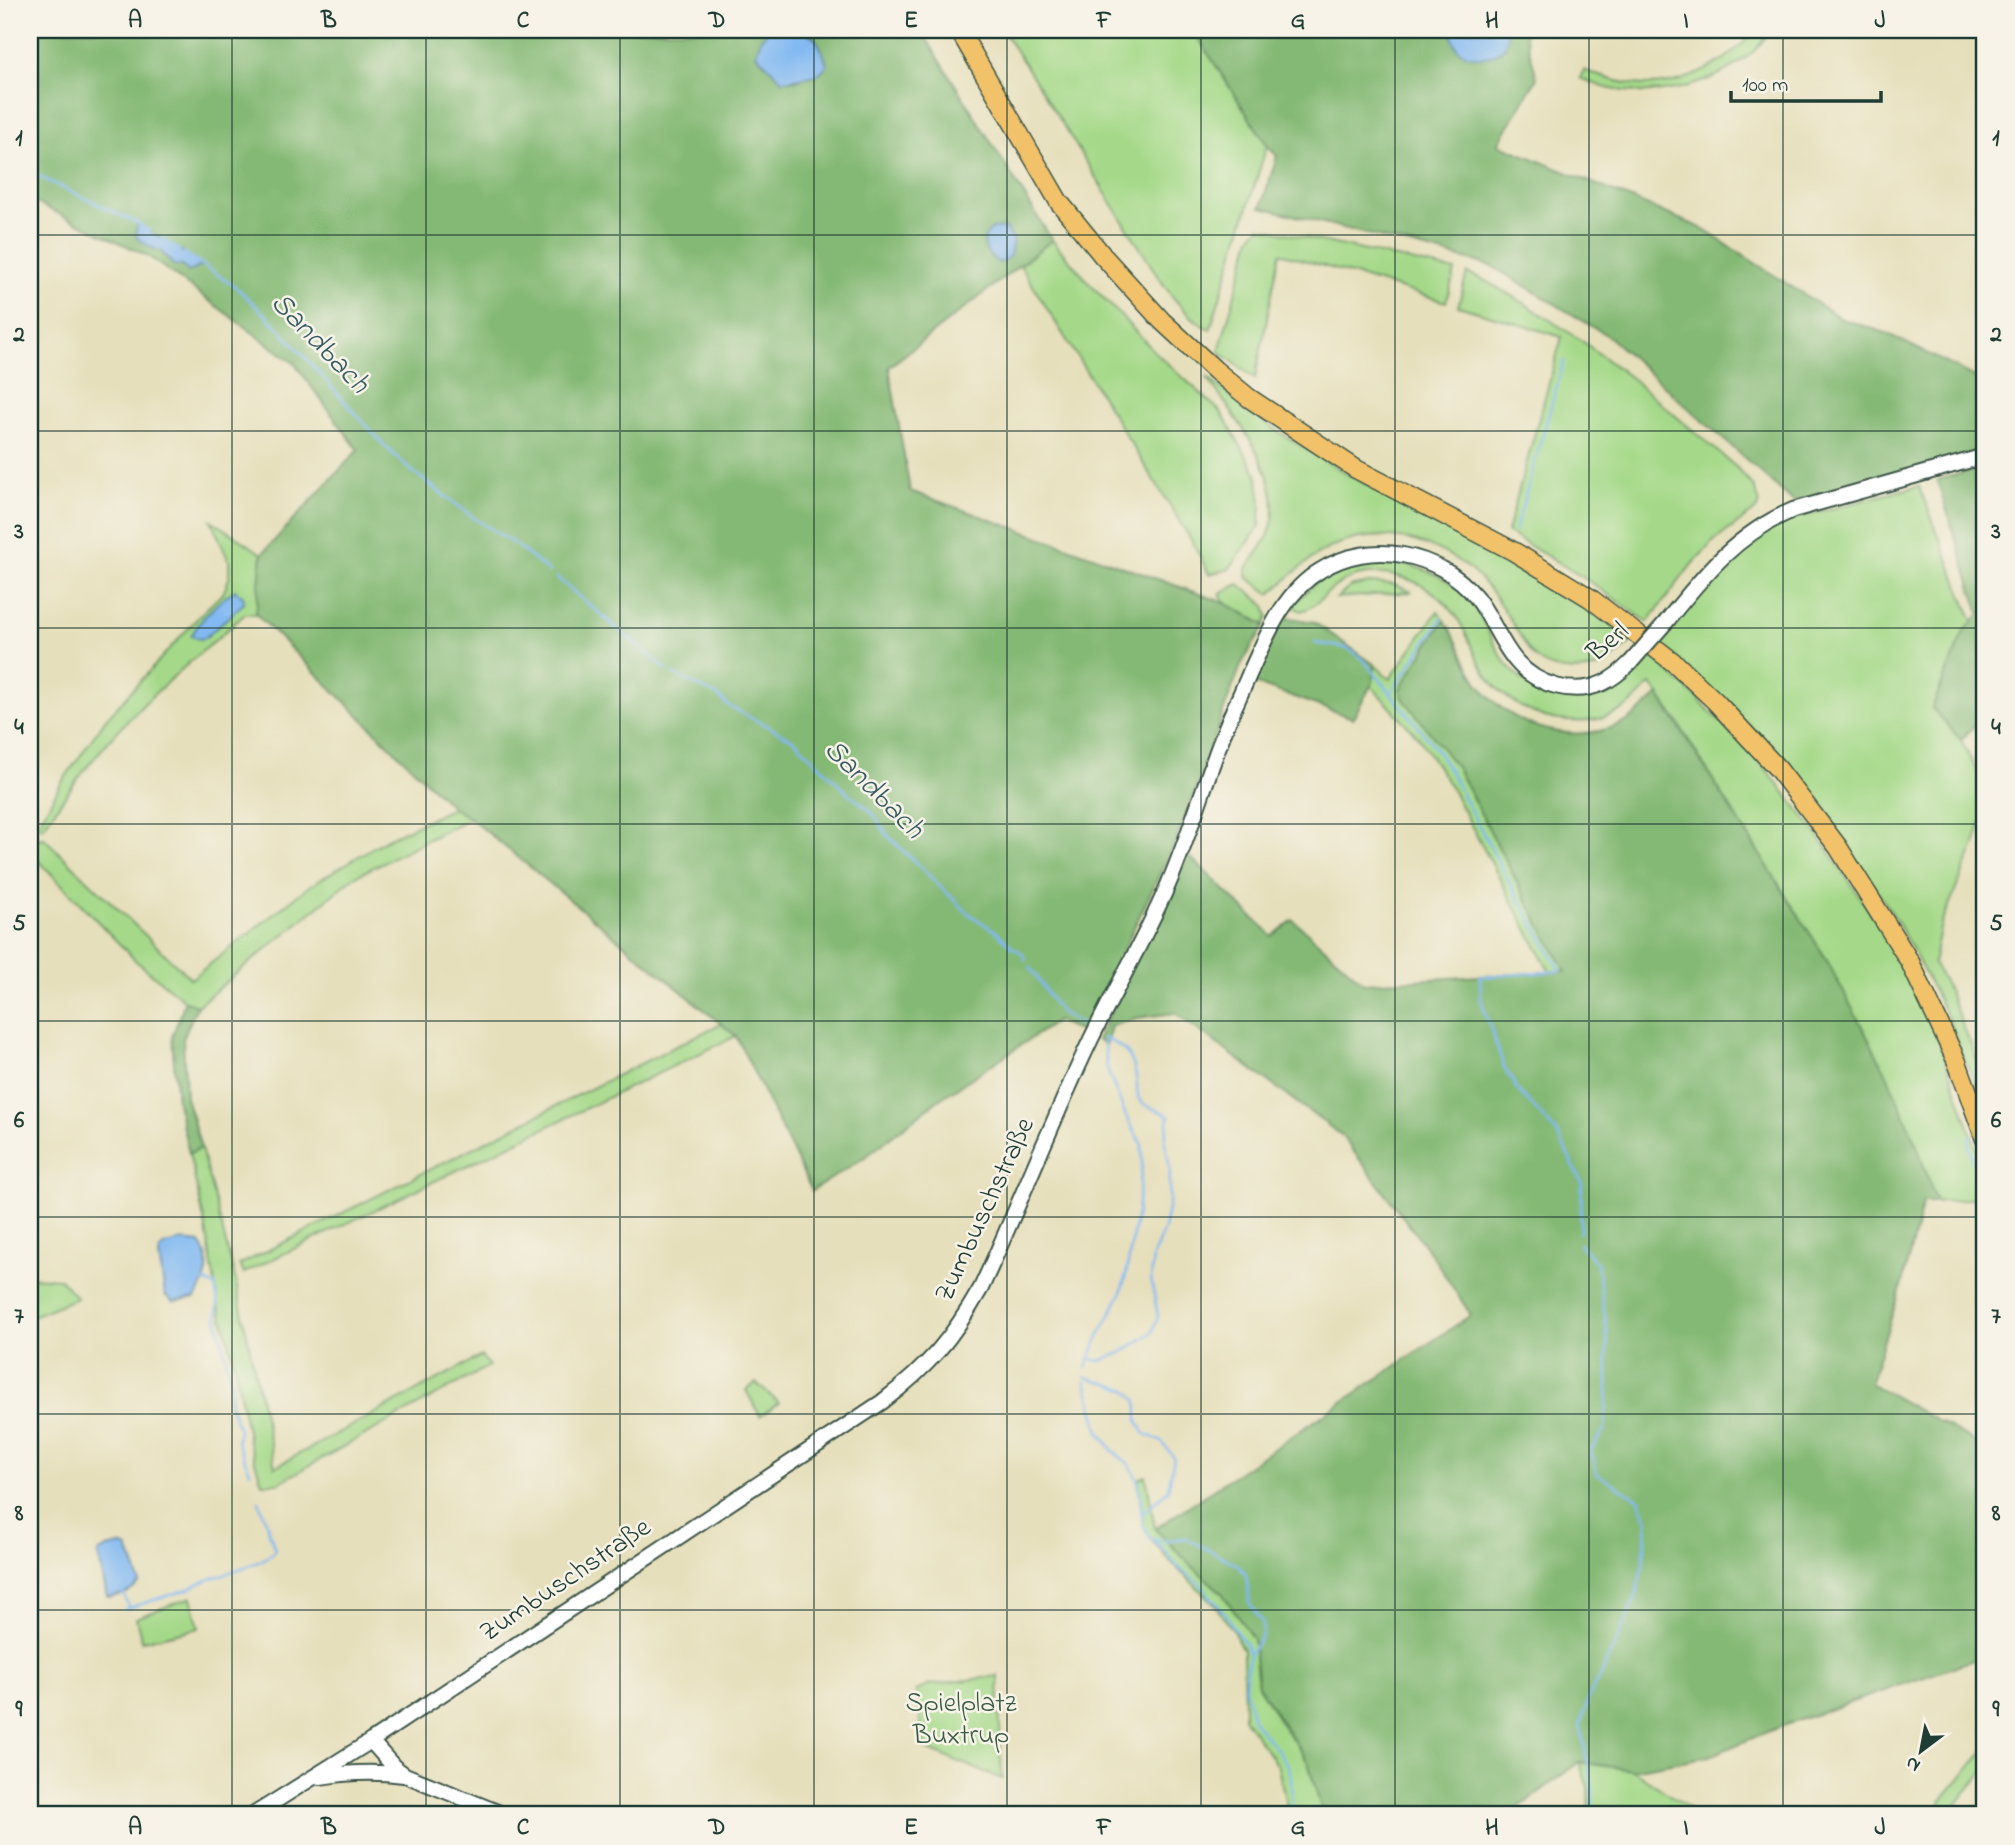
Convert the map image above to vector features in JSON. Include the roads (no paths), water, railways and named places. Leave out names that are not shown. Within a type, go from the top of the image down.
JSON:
[{"type":"main road","points":[[959,30],[1059,202],[1103,257],[1161,321],[1215,370],[1249,398],[1356,469],[1513,551],[1590,598],[1677,665],[1715,701],[1778,769],[1838,847],[1910,962],[1957,1062],[1985,1139]]},
{"type":"street","name":"Berl","points":[[1282,608],[1306,581],[1337,561],[1376,553],[1415,557],[1434,564],[1456,578],[1476,597],[1517,662],[1530,674],[1542,682],[1567,689],[1590,688],[1613,678],[1631,662],[1721,557],[1744,538],[1779,516],[1985,456]]},
{"type":"street","name":"Zumbuschstraße","points":[[253,1815],[371,1741],[882,1402],[910,1381],[936,1356],[981,1288],[1077,1069],[1166,889],[1183,850],[1224,733],[1282,608]]},
{"type":"street","points":[[371,1741],[394,1767],[405,1775],[505,1815]]},
{"type":"street","points":[[313,1778],[362,1772],[405,1775]]},
{"type":"water","points":[[768,30],[807,33],[819,44],[827,66],[817,75],[783,81],[756,54],[761,39]]},
{"type":"water","points":[[1451,30],[1507,30],[1507,39],[1499,52],[1475,57],[1466,55],[1457,48]]},
{"type":"water","points":[[137,223],[203,265],[189,272],[182,266],[173,265],[161,251],[136,237]]},
{"type":"water","points":[[1004,228],[1013,239],[1010,256],[1000,263],[988,253],[984,238],[992,229]]},
{"type":"water","points":[[235,590],[244,598],[243,604],[205,638],[191,636],[210,611]]},
{"type":"water","points":[[182,1241],[200,1243],[206,1257],[207,1271],[195,1298],[173,1302],[165,1295],[159,1256],[165,1245]]},
{"type":"water","points":[[120,1545],[128,1548],[140,1582],[134,1589],[107,1597],[98,1553]]},
{"type":"waterway","name":"Sandbach","points":[[36,175],[150,231]]},
{"type":"waterway","name":"Sandbach","points":[[161,238],[179,250]]},
{"type":"waterway","name":"Sandbach","points":[[185,253],[237,288],[276,325],[408,468],[474,518],[516,545],[549,572]]},
{"type":"waterway","points":[[1515,531],[1564,361]]},
{"type":"waterway","name":"Sandbach","points":[[556,577],[667,670]]},
{"type":"waterway","points":[[1391,693],[1442,618]]},
{"type":"waterway","points":[[1315,643],[1347,648],[1362,658],[1434,746],[1561,971],[1480,977],[1481,1000],[1504,1067],[1517,1089],[1557,1133],[1582,1183],[1580,1233]]},
{"type":"waterway","name":"Sandbach","points":[[673,674],[718,696],[730,707],[794,740],[849,794],[872,812],[888,836],[969,914],[997,932],[1022,953],[1026,960]]},
{"type":"waterway","name":"Sandbach","points":[[1030,967],[1059,1011],[1085,1027]]},
{"type":"waterway","name":"Sandbach","points":[[1089,1359],[1100,1361],[1121,1353],[1153,1332],[1158,1316],[1151,1280],[1153,1256],[1164,1229],[1169,1204],[1170,1169],[1165,1140],[1169,1117],[1140,1101],[1136,1075],[1129,1055],[1104,1038]]},
{"type":"waterway","name":"Sandbach","points":[[1086,1368],[1120,1295],[1126,1275],[1142,1164],[1142,1145],[1126,1116],[1107,1069],[1104,1039]]},
{"type":"waterway","points":[[1971,1137],[1968,1141],[1985,1209]]},
{"type":"waterway","points":[[1579,1244],[1597,1263],[1607,1330],[1608,1386],[1605,1429],[1591,1450],[1597,1474],[1639,1499],[1647,1521],[1643,1566],[1634,1601],[1589,1697],[1580,1726],[1592,1783],[1593,1815]]},
{"type":"waterway","points":[[204,1281],[215,1286],[217,1317],[232,1387],[230,1405],[239,1429],[237,1442],[250,1472]]},
{"type":"waterway","name":"Sandbach","points":[[1086,1377],[1127,1390],[1136,1399],[1138,1421],[1144,1433],[1162,1442],[1174,1458],[1168,1490],[1142,1514]]},
{"type":"waterway","name":"Sandbach","points":[[1086,1382],[1099,1431],[1112,1450],[1130,1465],[1139,1483],[1143,1525],[1151,1539],[1177,1566],[1200,1584],[1229,1618],[1245,1643],[1249,1655],[1245,1687],[1252,1716],[1255,1724],[1287,1765],[1291,1777],[1292,1815]]},
{"type":"waterway","points":[[125,1609],[189,1589],[270,1556],[275,1550],[259,1501]]},
{"type":"waterway","name":"Sandbach","points":[[1151,1539],[1161,1541],[1186,1538],[1238,1565],[1246,1575],[1250,1604],[1262,1622],[1263,1634],[1250,1653]]},
{"type":"waterway","points":[[124,1593],[128,1606]]},
{"type":"railway","points":[[30,140],[36,30]]},
{"type":"park label","name":"Spielplatz Buxtrup","points":[[961,1720]]}]
